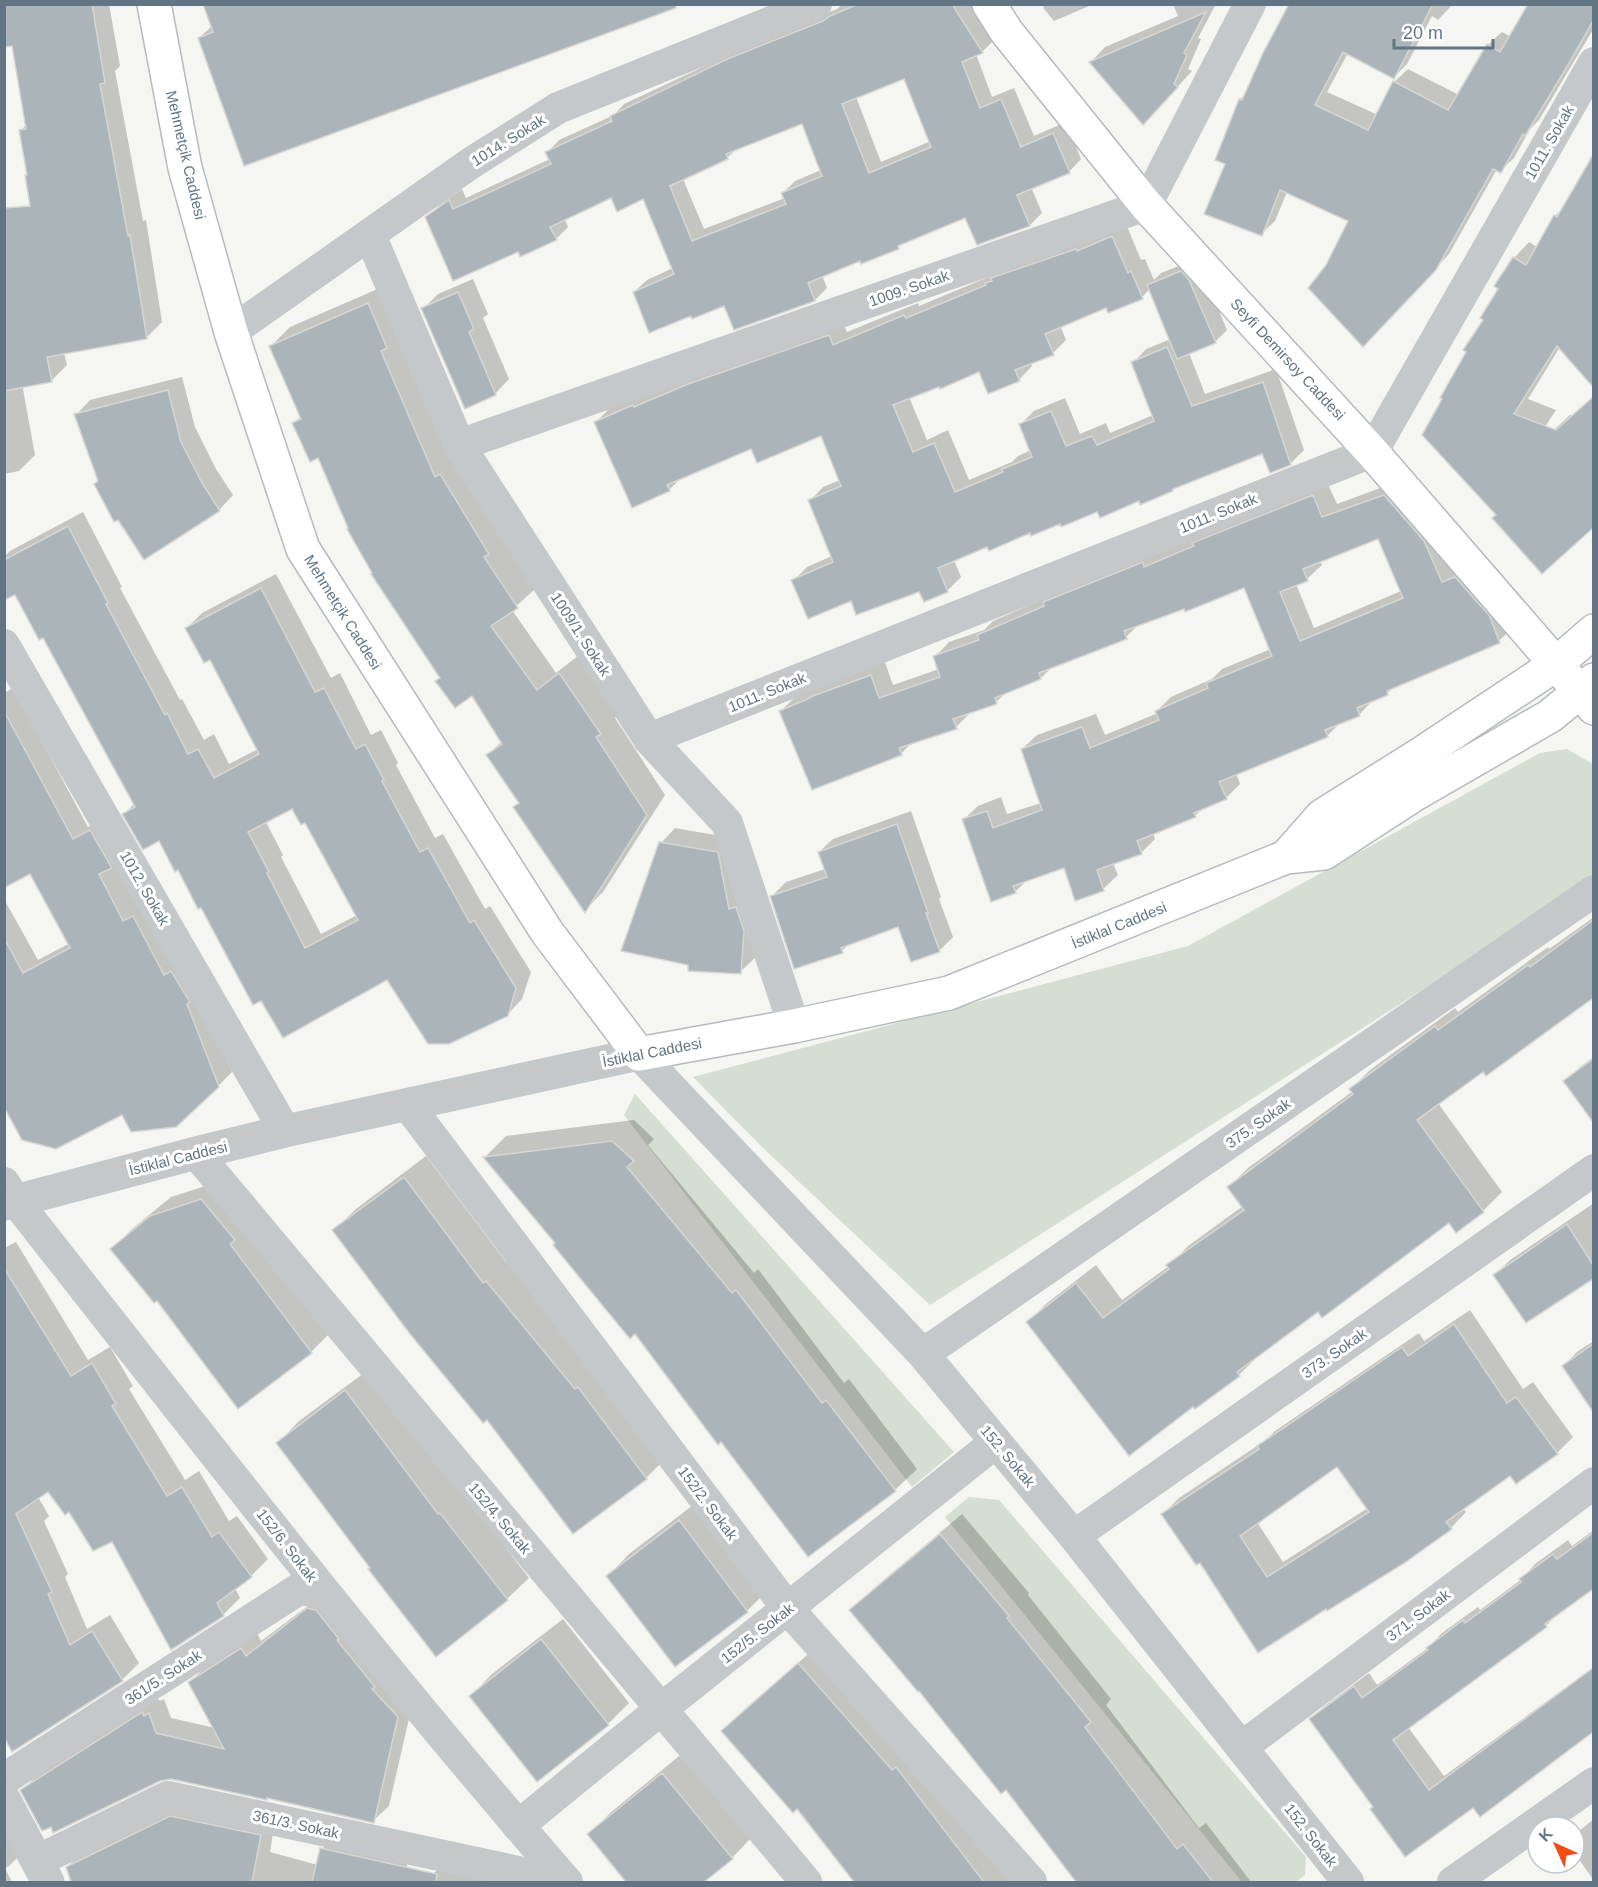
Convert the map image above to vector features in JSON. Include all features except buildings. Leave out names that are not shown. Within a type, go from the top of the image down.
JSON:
[{"type":"main road","name":"Mehmetçik Caddesi","points":[[154,4],[185,168],[231,332],[303,549],[547,932],[639,1054]]},
{"type":"main road","name":"Seyfi Demirsoy Caddesi","points":[[989,4],[1006,31],[1146,205],[1372,452],[1555,665],[1589,694]]},
{"type":"main road","name":"İstiklal Caddesi","points":[[1286,857],[1322,816],[1421,754],[1555,665],[1593,631]]},
{"type":"main road","name":"İstiklal Caddesi","points":[[639,1054],[794,1026],[949,993],[1286,857],[1324,854],[1415,795],[1589,694]]},
{"type":"street","name":"1014. Sokak","points":[[231,332],[471,163],[558,108],[816,4]]},
{"type":"street","points":[[1146,205],[1251,4]]},
{"type":"street","name":"1011. Sokak","points":[[649,739],[1372,452],[1593,63]]},
{"type":"street","name":"1009. Sokak","points":[[459,445],[1146,205]]},
{"type":"street","name":"1009/1. Sokak","points":[[370,235],[459,445],[649,739],[727,823],[794,1026]]},
{"type":"street","name":"1012. Sokak","points":[[4,645],[285,1131]]},
{"type":"street","name":"375. Sokak","points":[[923,1354],[1593,891]]},
{"type":"street","name":"İstiklal Caddesi","points":[[8,1196],[285,1131],[639,1054]]},
{"type":"street","name":"152. Sokak","points":[[639,1054],[923,1354],[1074,1536],[1242,1747],[1342,1880]]},
{"type":"street","name":"152/2. Sokak","points":[[408,1105],[788,1609],[1031,1882]]},
{"type":"street","name":"152/4. Sokak","points":[[196,1153],[806,1882]]},
{"type":"street","name":"373. Sokak","points":[[1074,1536],[1593,1170]]},
{"type":"street","name":"152/6. Sokak","points":[[8,1196],[325,1593],[566,1882]]},
{"type":"street","name":"152/5. Sokak","points":[[518,1826],[996,1442]]},
{"type":"street","name":"371. Sokak","points":[[1242,1747],[1593,1483]]},
{"type":"street","name":"361/5. Sokak","points":[[4,1779],[300,1589],[325,1593]]},
{"type":"street","points":[[1453,1882],[1593,1783]]},
{"type":"street","name":"361/3. Sokak","points":[[42,1872],[168,1797],[566,1882]]},
{"type":"street","points":[[4,1799],[42,1872]]},
{"type":"shaded area","points":[[1567,749],[1593,764],[1593,877],[1511,933],[930,1305],[762,1147],[693,1077],[1188,946],[1540,753]]},
{"type":"shaded area","points":[[635,1094],[954,1452],[912,1487],[624,1115]]},
{"type":"shaded area","points":[[969,1497],[999,1500],[1306,1857],[1305,1875],[1296,1882],[1242,1882],[945,1517]]}]
